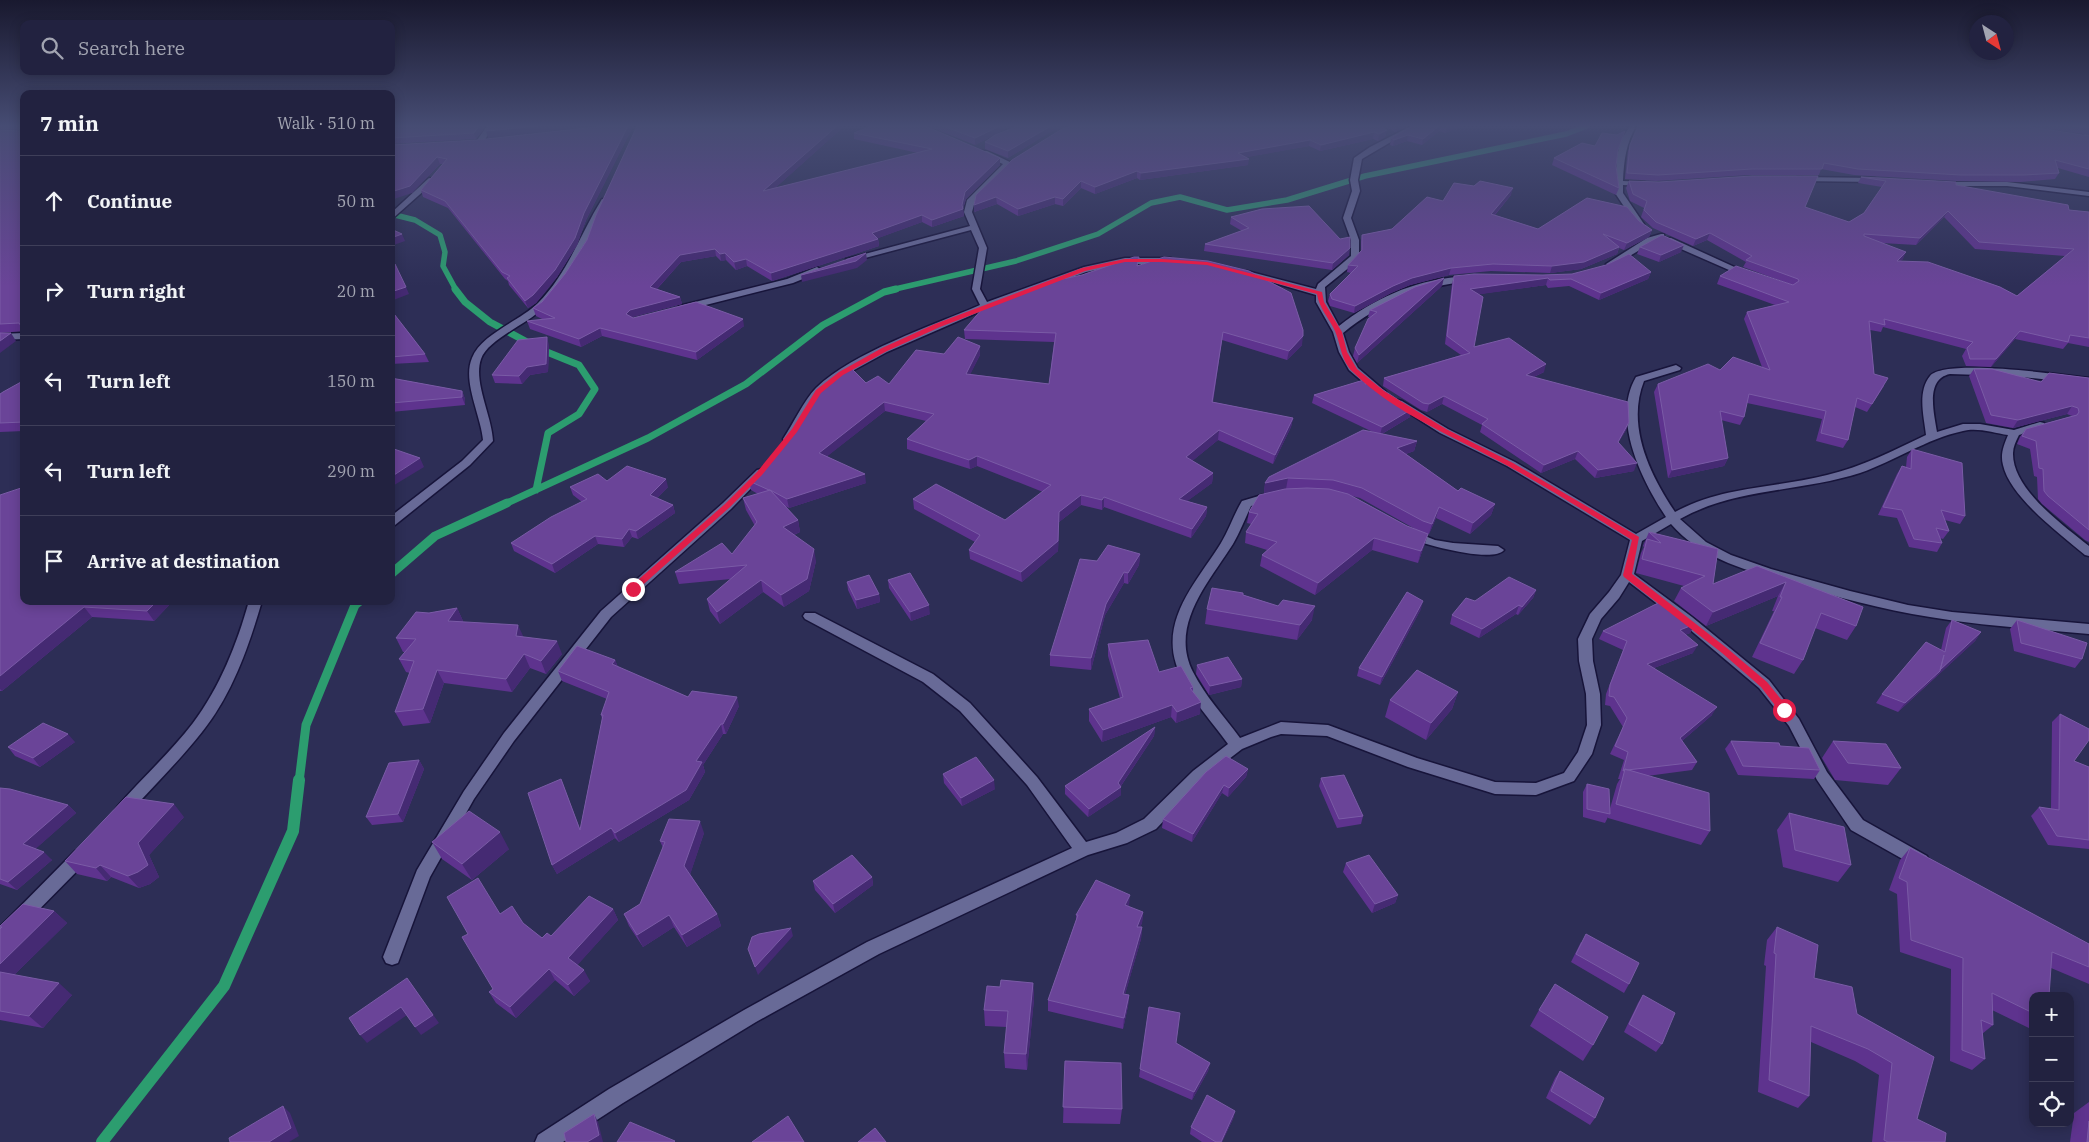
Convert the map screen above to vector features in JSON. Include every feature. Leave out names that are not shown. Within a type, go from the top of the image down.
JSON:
[{"type":"street","points":[[395,215],[412,201],[432,179]]},
{"type":"street","points":[[985,306],[976,289],[983,248],[968,212],[971,200],[992,179]]},
{"type":"street","points":[[1354,179],[1356,191],[1347,218],[1355,240],[1355,256],[1321,286],[1320,293],[1321,302],[1338,332],[1344,352],[1354,370],[1382,393],[1444,431],[1511,464],[1636,539]]},
{"type":"street","points":[[1805,179],[1887,181]]},
{"type":"street","points":[[1656,185],[1619,182],[1621,198],[1642,226],[1754,277]]},
{"type":"street","points":[[1932,183],[2007,184],[2089,194]]},
{"type":"street","points":[[395,519],[466,463],[488,441],[473,371],[476,357],[488,343],[534,313],[548,299],[583,245],[594,218],[608,192]]},
{"type":"street","points":[[842,262],[974,227]]},
{"type":"street","points":[[1598,269],[1611,264],[1650,240],[1661,236]]},
{"type":"street","points":[[392,957],[423,875],[469,795],[509,736],[606,614],[727,506],[775,456],[819,392],[841,373],[884,350],[985,306],[1084,270],[1125,260],[1180,262]]},
{"type":"street","points":[[671,311],[790,281],[826,267]]},
{"type":"street","points":[[1240,273],[1320,293]]},
{"type":"street","points":[[1338,332],[1356,316],[1408,289],[1448,279],[1482,277]]},
{"type":"street","points":[[0,337],[20,336]]},
{"type":"street","points":[[1676,368],[1640,379],[1634,392],[1634,432],[1640,461],[1672,518],[1688,535],[1714,553],[1743,566],[1836,592],[1909,609],[2089,630]]},
{"type":"street","points":[[1932,437],[1927,394],[1932,379],[1941,372],[2060,377],[2089,382]]},
{"type":"street","points":[[545,1142],[616,1096],[750,1016],[865,953],[927,922],[1083,850],[1121,838],[1150,824],[1198,775],[1237,745],[1281,728],[1328,730],[1413,763],[1495,788],[1536,789],[1569,777],[1585,754],[1594,725],[1594,694],[1586,661],[1585,639],[1595,617],[1614,595],[1627,575],[1636,539],[1693,508],[1744,492],[1826,479],[1858,470],[1932,437],[1963,427],[1980,427],[2014,433],[2049,423]]},
{"type":"street","points":[[2014,433],[2007,452],[2008,462],[2014,478],[2048,519],[2089,552]]},
{"type":"street","points":[[1237,745],[1206,702],[1182,663],[1180,623],[1188,604],[1205,574],[1225,546],[1246,504],[1263,498],[1283,495]]},
{"type":"street","points":[[1399,529],[1440,545],[1465,550],[1498,550]]},
{"type":"street","points":[[1627,575],[1725,651],[1764,684],[1794,723],[1822,776],[1857,825],[1936,870]]},
{"type":"street","points":[[114,820],[198,727],[222,689],[245,638],[257,605]]},
{"type":"street","points":[[810,616],[928,678],[965,706],[1032,781],[1083,850]]},
{"type":"street","points":[[0,938],[88,849]]},
{"type":"building","points":[[0,179],[20,179],[20,324],[0,324]]},
{"type":"building","points":[[395,179],[416,179],[410,186],[395,191]]},
{"type":"building","points":[[430,179],[601,179],[584,213],[575,238],[555,270],[533,295],[525,301],[507,278],[510,276],[502,272],[445,201],[421,190]]},
{"type":"building","points":[[612,179],[776,179],[763,191],[810,179],[978,179],[965,192],[963,209],[932,220],[922,215],[872,233],[878,239],[771,273],[746,259],[734,262],[725,253],[720,254],[715,249],[680,255],[650,287],[680,297],[630,310],[626,314],[633,318],[696,302],[743,319],[696,352],[600,328],[579,339],[527,321],[555,318],[533,308],[542,302],[565,274],[587,240]]},
{"type":"building","points":[[992,179],[1115,179],[1095,187],[1081,181],[1063,199],[1055,197],[1018,209],[996,197],[974,205],[976,195]]},
{"type":"building","points":[[1600,179],[1618,179],[1619,188]]},
{"type":"building","points":[[1817,179],[1805,207],[1849,222],[1864,213],[1886,181],[1875,179],[1956,182],[1956,185],[2068,205],[2069,210],[2089,212],[2089,338],[2070,335],[2068,342],[2020,331],[1996,359],[1970,359],[1967,348],[1973,342],[1884,319],[1885,325],[1869,321],[1874,374],[1888,378],[1872,404],[1857,398],[1848,440],[1821,433],[1826,411],[1749,394],[1744,417],[1720,411],[1728,458],[1672,470],[1658,384],[1708,364],[1720,370],[1733,357],[1770,370],[1747,312],[1789,302],[1720,276],[1736,266],[1793,285],[1799,281],[1746,260],[1752,256],[1710,233],[1696,239],[1656,222],[1644,210],[1647,201],[1633,194],[1629,181]],"holes":[[[1948,211],[1979,242],[2074,249],[2017,296],[2000,287],[1928,262],[1897,261],[1906,252],[1864,236],[1864,234],[1920,238]]]},
{"type":"building","points":[[1480,181],[1513,188],[1491,214],[1538,229],[1587,198],[1627,207],[1639,221],[1652,230],[1627,243],[1603,234],[1619,247],[1584,262],[1552,266],[1493,264],[1451,268],[1412,278],[1355,306],[1332,299],[1330,294],[1358,266],[1348,265],[1362,250],[1362,235],[1392,229],[1427,197],[1443,201],[1454,183],[1474,186]]},
{"type":"building","points":[[1309,206],[1340,239],[1350,237],[1350,248],[1333,263],[1205,244],[1249,228],[1231,217],[1262,209]]},
{"type":"building","points":[[395,231],[402,234],[395,237]]},
{"type":"building","points":[[1662,235],[1684,245],[1661,255],[1640,247]]},
{"type":"building","points":[[866,253],[856,261],[801,275]]},
{"type":"building","points":[[1629,254],[1651,272],[1601,293],[1571,279],[1550,280],[1548,278],[1470,289],[1483,297],[1474,347],[1509,338],[1546,364],[1526,375],[1628,402],[1629,422],[1618,442],[1637,463],[1598,470],[1578,451],[1544,465],[1482,424],[1488,419],[1444,396],[1429,404],[1423,403],[1384,378],[1470,353],[1447,336],[1454,276],[1474,274],[1572,274],[1606,265]]},
{"type":"building","points":[[1134,257],[1139,257],[1137,266],[1164,257],[1208,261],[1249,271],[1291,293],[1303,330],[1303,336],[1289,351],[1223,332],[1212,402],[1293,418],[1275,455],[1219,430],[1186,457],[1213,473],[1179,499],[1207,507],[1192,529],[1104,497],[1102,500],[1081,495],[1059,512],[1058,541],[1021,572],[969,550],[980,535],[913,499],[936,484],[1005,520],[1051,485],[977,456],[969,460],[907,439],[934,414],[884,402],[819,453],[865,474],[787,499],[749,481],[764,468],[798,424],[823,385],[840,372],[851,368],[866,383],[878,376],[889,384],[916,350],[944,354],[958,337],[980,346],[966,374],[1049,384],[1056,333],[964,330],[982,309],[1043,283],[1082,275]]},
{"type":"building","points":[[395,264],[406,287],[395,291]]},
{"type":"building","points":[[1444,278],[1359,355],[1355,348],[1368,319],[1377,312],[1370,310],[1415,287]]},
{"type":"building","points":[[395,315],[425,354],[395,357]]},
{"type":"building","points":[[0,333],[11,333],[0,341]]},
{"type":"building","points":[[547,337],[546,364],[527,367],[519,376],[492,375],[518,340]]},
{"type":"building","points":[[1974,369],[1992,369],[2041,382],[2049,373],[2089,378],[2089,530],[2044,491],[2043,469],[2039,468],[2036,441],[2022,436],[2026,429],[2077,415],[2079,412],[2078,408],[2072,406],[2018,420],[1991,415]]},
{"type":"building","points":[[395,379],[462,391],[462,397],[395,403]]},
{"type":"building","points":[[1367,379],[1365,384],[1371,382],[1412,409],[1382,427],[1314,395]]},
{"type":"building","points":[[20,383],[20,422],[0,423],[0,394]]},
{"type":"building","points":[[1363,430],[1417,441],[1397,448],[1458,491],[1461,488],[1495,504],[1473,523],[1439,507],[1432,524],[1362,488],[1333,480],[1288,478],[1265,483],[1269,477]]},
{"type":"building","points":[[395,449],[420,458],[395,474]]},
{"type":"building","points":[[1912,449],[1962,463],[1965,516],[1941,510],[1949,531],[1936,528],[1942,543],[1914,539],[1902,510],[1883,507],[1902,466],[1911,469]]},
{"type":"building","points":[[627,466],[666,479],[650,495],[673,505],[636,531],[629,529],[622,539],[595,536],[552,564],[511,543],[551,517],[587,499],[570,487],[598,474],[607,481]]},
{"type":"building","points":[[20,488],[20,605],[153,605],[147,611],[84,607],[0,676],[0,495]]},
{"type":"building","points":[[1285,489],[1329,489],[1348,494],[1407,526],[1428,534],[1421,551],[1374,538],[1318,583],[1262,555],[1277,542],[1246,532],[1258,514],[1249,512],[1259,495]]},
{"type":"building","points":[[770,490],[798,520],[783,527],[814,549],[807,579],[781,595],[761,580],[717,612],[707,599],[747,565],[675,572],[722,543],[732,554],[757,522],[743,498]]},
{"type":"building","points":[[1649,532],[1718,549],[1713,584],[1757,566],[1863,607],[1856,626],[1821,613],[1803,660],[1760,643],[1782,597],[1780,597],[1786,582],[1713,612],[1681,588],[1705,576],[1642,559],[1647,539],[1661,543]]},
{"type":"building","points":[[1108,545],[1140,554],[1128,573],[1124,572],[1106,604],[1091,658],[1050,655],[1080,559],[1097,561]]},
{"type":"building","points":[[910,573],[929,605],[910,612],[888,580]]},
{"type":"building","points":[[869,575],[879,594],[856,600],[847,582]]},
{"type":"building","points":[[1509,577],[1536,590],[1522,607],[1519,605],[1482,629],[1452,615],[1466,598],[1475,601]]},
{"type":"building","points":[[1212,588],[1243,593],[1243,595],[1278,606],[1283,600],[1315,606],[1300,625],[1207,609]]},
{"type":"building","points":[[1407,592],[1423,601],[1382,677],[1359,668]]},
{"type":"building","points":[[1664,600],[1695,624],[1680,630],[1698,645],[1647,664],[1717,707],[1680,738],[1697,762],[1625,769],[1623,771],[1628,752],[1615,746],[1627,718],[1614,697],[1609,696],[1610,685],[1627,641],[1603,631]]},
{"type":"building","points":[[457,608],[448,621],[518,625],[516,636],[557,641],[541,661],[524,654],[506,679],[437,670],[423,709],[395,712],[414,661],[399,659],[416,639],[396,638],[416,612],[429,613]]},
{"type":"building","points":[[1952,620],[1981,632],[1905,703],[1882,694],[1926,642],[1945,652]]},
{"type":"building","points":[[2017,620],[2087,643],[2082,659],[2021,643]]},
{"type":"building","points":[[1148,640],[1159,672],[1181,666],[1193,687],[1190,688],[1201,702],[1177,712],[1172,705],[1103,730],[1089,709],[1123,697],[1108,644]]},
{"type":"building","points":[[577,646],[615,660],[612,664],[688,697],[692,691],[737,697],[723,724],[721,724],[696,761],[702,762],[686,790],[615,833],[611,828],[552,865],[528,793],[561,779],[580,830],[603,715],[601,715],[609,692],[558,671]]},
{"type":"building","points":[[1228,657],[1242,679],[1210,686],[1197,665]]},
{"type":"building","points":[[1417,670],[1458,692],[1431,723],[1390,700]]},
{"type":"building","points":[[2060,714],[2089,729],[2089,740],[2074,761],[2089,767],[2089,840],[2057,836],[2039,807],[2059,810]]},
{"type":"building","points":[[43,723],[68,734],[33,758],[8,747]]},
{"type":"building","points":[[1155,727],[1118,783],[1121,787],[1089,809],[1065,786]]},
{"type":"building","points":[[1731,741],[1779,743],[1780,746],[1809,748],[1820,770],[1743,766]]},
{"type":"building","points":[[1833,741],[1886,744],[1901,768],[1848,763]]},
{"type":"building","points":[[1226,756],[1248,769],[1229,788],[1224,785],[1193,834],[1163,819],[1206,772]]},
{"type":"building","points":[[976,757],[994,780],[961,798],[943,774]]},
{"type":"building","points":[[419,760],[398,814],[366,817],[389,763]]},
{"type":"building","points":[[1625,769],[1709,793],[1710,831],[1616,804]]},
{"type":"building","points":[[1344,775],[1363,816],[1339,819],[1321,778]]},
{"type":"building","points":[[1587,784],[1609,789],[1610,814],[1587,809]]},
{"type":"building","points":[[0,788],[68,805],[23,844],[44,852],[8,882],[0,879]]},
{"type":"building","points":[[126,797],[174,804],[138,843],[148,865],[128,876],[100,865],[96,868],[65,861]]},
{"type":"building","points":[[469,811],[500,832],[462,864],[432,842]]},
{"type":"building","points":[[1789,813],[1844,827],[1851,865],[1795,850]]},
{"type":"building","points":[[669,819],[700,821],[684,866],[717,914],[682,935],[669,915],[637,935],[624,914],[640,904],[665,842],[660,841]]},
{"type":"building","points":[[1910,848],[2089,944],[2089,967],[2052,952],[2049,992],[2029,992],[2029,1011],[1992,993],[1993,1025],[1981,1020],[1985,1059],[1962,1050],[1963,958],[1911,940],[1907,882],[1899,878]]},
{"type":"building","points":[[852,855],[872,877],[833,904],[813,881]]},
{"type":"building","points":[[1369,855],[1398,895],[1375,904],[1346,863]]},
{"type":"building","points":[[478,878],[500,914],[512,906],[523,923],[542,938],[547,933],[551,936],[589,896],[613,909],[568,958],[584,970],[568,985],[549,969],[510,1007],[489,992],[493,989],[462,937],[468,934],[447,897]]},
{"type":"building","points":[[1096,880],[1130,895],[1125,905],[1143,912],[1137,927],[1142,927],[1123,994],[1129,995],[1124,1018],[1048,1000],[1078,915],[1076,915]]},
{"type":"building","points":[[23,904],[54,911],[0,964],[0,929],[2,927],[0,926]]},
{"type":"building","points":[[1777,927],[1818,945],[1814,978],[1852,987],[1857,1014],[1934,1057],[1917,1119],[1946,1133],[1945,1142],[1888,1142],[1884,1140],[1892,1063],[1868,1049],[1811,1026],[1809,1096],[1769,1080],[1776,954],[1774,953]]},
{"type":"building","points":[[791,928],[755,967],[748,949],[752,937]]},
{"type":"building","points":[[1586,934],[1639,963],[1629,984],[1576,954]]},
{"type":"building","points":[[0,972],[59,983],[29,1016],[0,1011]]},
{"type":"building","points":[[407,978],[433,1015],[415,1027],[401,1007],[360,1035],[349,1018]]},
{"type":"building","points":[[1001,980],[1033,983],[1026,1054],[1004,1053],[1008,1011],[984,1010],[987,986],[1000,987]]},
{"type":"building","points":[[1555,984],[1608,1017],[1593,1045],[1539,1010]]},
{"type":"building","points":[[1643,995],[1675,1013],[1662,1044],[1629,1024]]},
{"type":"building","points":[[1149,1007],[1180,1013],[1176,1043],[1210,1063],[1194,1092],[1140,1069]]},
{"type":"building","points":[[1065,1061],[1121,1063],[1122,1109],[1063,1107]]},
{"type":"building","points":[[1560,1071],[1604,1098],[1595,1118],[1551,1091]]},
{"type":"building","points":[[1207,1095],[1235,1111],[1221,1142],[1216,1142],[1191,1127]]},
{"type":"building","points":[[283,1106],[291,1128],[269,1142],[230,1142],[229,1138]]},
{"type":"building","points":[[594,1114],[599,1135],[587,1142],[566,1142],[564,1133]]},
{"type":"building","points":[[788,1116],[804,1142],[752,1142]]},
{"type":"building","points":[[2089,1121],[2089,1142],[2087,1142]]},
{"type":"building","points":[[630,1122],[675,1141],[617,1142]]},
{"type":"building","points":[[875,1128],[886,1142],[858,1142]]},
{"type":"waterway","points":[[891,290],[1016,261],[1098,234],[1151,203],[1180,197],[1227,210],[1287,200],[1354,179]]},
{"type":"waterway","points":[[395,215],[415,220],[440,235],[445,252],[443,266],[456,290]]},
{"type":"waterway","points":[[455,289],[465,302],[490,322],[542,350],[579,365],[595,389],[579,414],[548,433],[536,490]]},
{"type":"waterway","points":[[536,490],[648,438],[746,384],[823,325],[884,292],[896,289]]},
{"type":"waterway","points":[[505,504],[536,490]]},
{"type":"waterway","points":[[395,571],[435,536],[507,503]]},
{"type":"waterway","points":[[299,782],[306,725],[355,605]]},
{"type":"waterway","points":[[102,1142],[224,986],[293,831],[299,780]]},
{"type":"route","points":[[633,589],[727,506],[760,474],[794,430],[819,392],[841,373],[884,350],[985,306],[1084,270],[1125,260],[1162,260],[1207,264],[1320,293],[1321,302],[1338,332],[1344,352],[1354,370],[1382,393],[1444,431],[1511,464],[1636,539],[1627,575],[1679,614],[1764,684],[1784,710]]}]
